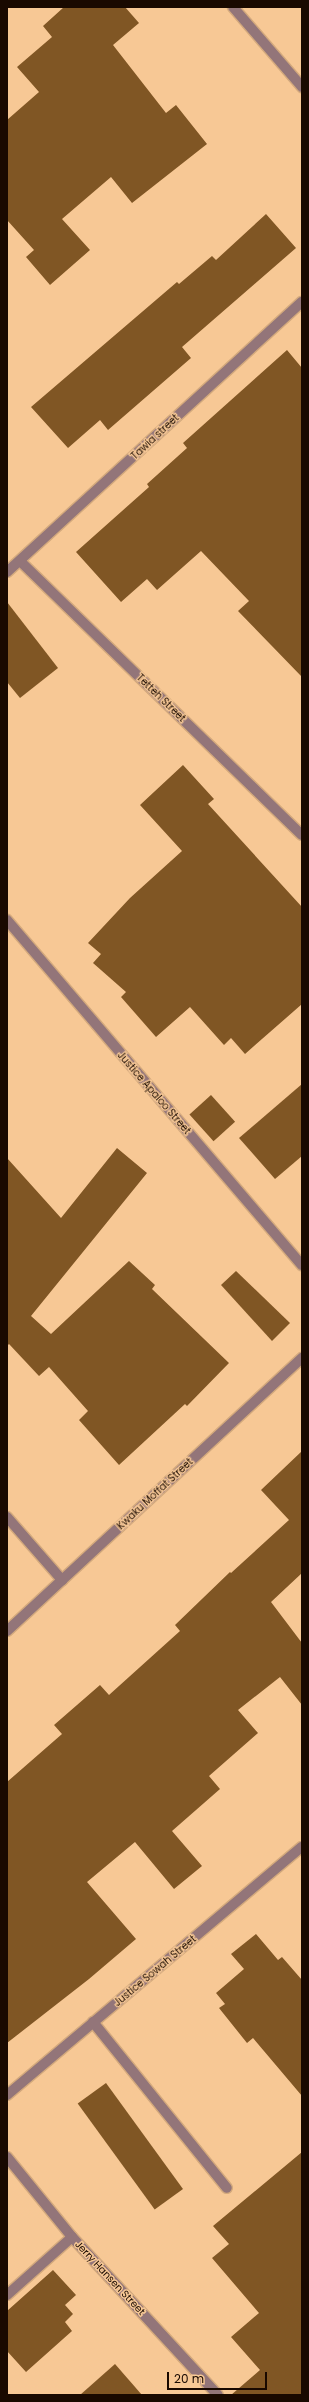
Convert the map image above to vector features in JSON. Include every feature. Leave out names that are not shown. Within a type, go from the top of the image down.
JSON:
[{"type":"street","points":[[233,7],[302,87]]},
{"type":"street","name":"Tawia street","points":[[7,572],[302,302]]},
{"type":"street","name":"Tetteh Street","points":[[20,561],[302,835]]},
{"type":"street","name":"Justice Apaloo Street","points":[[7,920],[302,1265]]},
{"type":"street","name":"Kwaku Moffat Street","points":[[7,1631],[302,1358]]},
{"type":"street","points":[[7,1517],[62,1580]]},
{"type":"street","name":"Justice Sowah Street","points":[[7,2095],[302,1847]]},
{"type":"street","points":[[94,2022],[227,2188]]},
{"type":"street","name":"Jerry Hansen Street","points":[[7,2157],[72,2237],[218,2395]]},
{"type":"street","points":[[7,2295],[72,2237]]},
{"type":"building","points":[[64,7],[125,7],[139,23],[113,45],[166,113],[176,105],[207,144],[132,203],[111,177],[62,219],[90,250],[50,285],[26,257],[34,250],[7,220],[7,120],[39,92],[17,67],[52,37],[43,26]]},
{"type":"building","points":[[266,214],[296,248],[182,347],[191,358],[108,430],[100,420],[68,448],[31,407],[177,282],[179,284],[212,256],[216,260]]},
{"type":"building","points":[[287,350],[302,368],[302,677],[238,611],[249,601],[201,551],[157,590],[147,579],[121,602],[76,552],[149,487],[147,484],[187,448],[183,443]]},
{"type":"building","points":[[7,602],[58,668],[20,698],[7,682]]},
{"type":"building","points":[[183,765],[214,799],[208,804],[302,907],[302,1004],[245,1054],[231,1038],[224,1045],[190,1007],[156,1037],[121,997],[126,992],[93,963],[101,954],[88,943],[130,898],[182,851],[140,805]]},
{"type":"building","points":[[302,1084],[302,1156],[275,1179],[239,1138]]},
{"type":"building","points":[[211,1095],[235,1122],[214,1141],[189,1114]]},
{"type":"building","points":[[117,1148],[147,1173],[31,1316],[51,1334],[129,1261],[155,1285],[152,1289],[229,1363],[187,1406],[185,1404],[119,1465],[79,1420],[88,1411],[49,1367],[39,1376],[9,1344],[7,1346],[7,1158],[61,1218]]},
{"type":"building","points":[[236,1271],[290,1323],[272,1341],[221,1285]]},
{"type":"building","points":[[302,1451],[302,1573],[271,1602],[302,1643],[302,1705],[280,1677],[238,1710],[258,1733],[209,1776],[220,1789],[172,1831],[202,1866],[174,1889],[135,1842],[87,1882],[136,1939],[89,1979],[7,2043],[7,1782],[62,1734],[54,1725],[100,1685],[109,1695],[180,1631],[175,1625],[230,1572],[231,1573],[289,1520],[261,1490]]},
{"type":"building","points":[[256,1934],[278,1960],[282,1957],[302,1980],[302,2096],[253,2038],[247,2043],[219,2008],[225,2004],[216,1993],[244,1969],[231,1954]]},
{"type":"building","points":[[106,2083],[183,2189],[155,2210],[78,2104]]},
{"type":"building","points":[[302,2152],[302,2395],[231,2395],[260,2370],[231,2337],[259,2313],[212,2258],[229,2244],[213,2226]]},
{"type":"building","points":[[53,2270],[76,2295],[65,2305],[73,2314],[65,2322],[72,2331],[26,2372],[7,2351],[7,2311]]},
{"type":"building","points":[[115,2364],[142,2395],[80,2395]]}]
